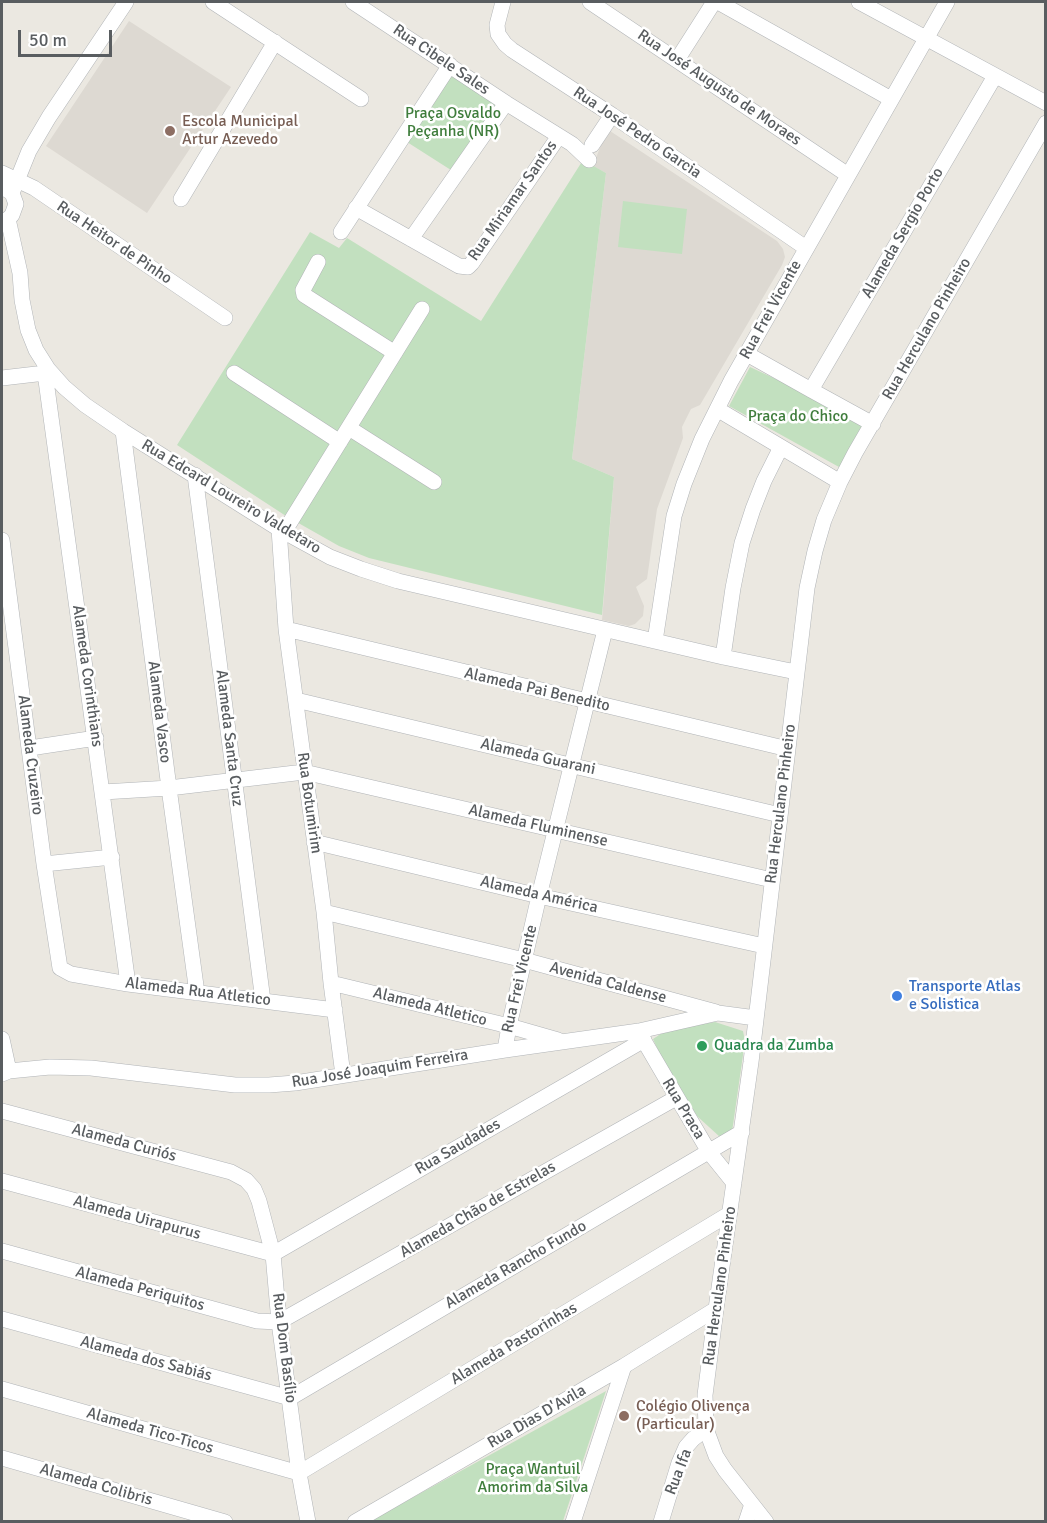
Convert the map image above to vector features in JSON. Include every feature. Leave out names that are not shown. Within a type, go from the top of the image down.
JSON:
[{"type":"street","points":[[5,220],[15,209],[16,204],[10,187],[29,151],[126,2]]},
{"type":"street","points":[[213,2],[361,99]]},
{"type":"street","name":"Rua Cibele Sales","points":[[353,2],[506,103],[572,144],[591,153],[612,115]]},
{"type":"street","name":"Rua José Pedro Garcia","points":[[503,2],[497,25],[498,34],[505,44],[806,248]]},
{"type":"street","name":"Rua José Augusto de Moraes","points":[[590,2],[848,175]]},
{"type":"street","points":[[677,60],[716,2],[891,99]]},
{"type":"street","points":[[859,2],[1046,103]]},
{"type":"street","name":"Rua Frei Vicente","points":[[655,641],[674,516],[702,439],[731,381],[947,2]]},
{"type":"street","points":[[181,199],[275,42]]},
{"type":"street","points":[[341,231],[450,66]]},
{"type":"street","name":"Alameda Sergio Porto","points":[[811,390],[995,76]]},
{"type":"street","points":[[356,208],[411,239],[506,103]]},
{"type":"street","name":"Rua Herculano Pinheiro","points":[[766,1521],[716,1456],[706,1429],[705,1395],[742,1132],[807,588],[824,520],[840,482],[1046,123]]},
{"type":"street","name":"Rua Miriamar Santos","points":[[411,239],[459,266],[468,267],[559,136]]},
{"type":"street","name":"Rua Heitor de Pinho","points":[[2,173],[10,187],[34,188],[225,318]]},
{"type":"street","name":"Rua Edcard Loureiro Valdetaro","points":[[5,220],[20,273],[28,330],[46,371],[85,405],[123,431],[282,531],[330,557],[398,581],[796,672]]},
{"type":"street","points":[[318,262],[303,290],[304,295],[395,353]]},
{"type":"street","points":[[282,531],[422,309]]},
{"type":"street","points":[[747,354],[873,424]]},
{"type":"street","points":[[2,378],[46,371]]},
{"type":"street","name":"Alameda Corinthians","points":[[46,371],[128,984]]},
{"type":"street","points":[[234,374],[340,442]]},
{"type":"street","points":[[717,409],[840,482]]},
{"type":"street","points":[[349,428],[434,482]]},
{"type":"street","name":"Alameda Vasco","points":[[123,431],[197,993]]},
{"type":"street","points":[[723,657],[742,543],[760,490],[781,447]]},
{"type":"street","name":"Alameda Santa Cruz","points":[[195,475],[263,1001]]},
{"type":"street","name":"Rua Botumirim","points":[[282,531],[286,629],[324,912],[343,1076]]},
{"type":"street","name":"Alameda Cruzeiro","points":[[2,540],[58,965],[62,970]]},
{"type":"street","name":"Alameda Pai Benedito","points":[[286,629],[788,749]]},
{"type":"street","name":"Rua Frei Vicente","points":[[505,1050],[539,896],[605,630]]},
{"type":"street","name":"Alameda Guarani","points":[[296,700],[780,815]]},
{"type":"street","points":[[30,748],[96,738]]},
{"type":"street","name":"Alameda Fluminense","points":[[103,792],[169,788],[304,772],[772,880]]},
{"type":"street","name":"Alameda América","points":[[314,842],[539,896],[764,946]]},
{"type":"street","points":[[44,864],[112,857]]},
{"type":"street","name":"Avenida Caldense","points":[[324,912],[524,960],[717,1013]]},
{"type":"street","name":"Alameda Rua Atletico","points":[[62,970],[71,974],[128,984],[335,1010]]},
{"type":"street","name":"Alameda Atletico","points":[[331,983],[564,1041]]},
{"type":"street","name":"Rua José Joaquim Ferreira","points":[[5,1073],[50,1067],[91,1068],[235,1085],[269,1085],[343,1076],[564,1041],[641,1036],[717,1013],[756,1018]]},
{"type":"street","name":"Rua Praca","points":[[641,1036],[708,1152],[734,1183]]},
{"type":"street","name":"Rua Saudades","points":[[273,1254],[641,1036]]},
{"type":"street","points":[[2,1039],[5,1073]]},
{"type":"street","name":"Alameda Chão de Estrelas","points":[[279,1322],[676,1098]]},
{"type":"street","name":"Alameda Curiós","points":[[2,1111],[231,1172],[246,1180]]},
{"type":"street","name":"Alameda Rancho Fundo","points":[[290,1398],[742,1132]]},
{"type":"street","name":"Rua Dom Basílio","points":[[246,1180],[254,1189],[260,1202],[273,1254],[279,1322],[299,1473],[308,1521]]},
{"type":"street","name":"Alameda Uirapurus","points":[[2,1182],[273,1254]]},
{"type":"street","name":"Alameda Pastorinhas","points":[[299,1473],[729,1215]]},
{"type":"street","name":"Alameda Periquitos","points":[[2,1251],[257,1321],[279,1322]]},
{"type":"street","name":"Rua Dias D'Avila","points":[[356,1521],[624,1366],[716,1308]]},
{"type":"street","name":"Alameda dos Sabiás","points":[[2,1319],[290,1398]]},
{"type":"street","points":[[573,1521],[624,1366]]},
{"type":"street","name":"Alameda Tico-Ticos","points":[[2,1389],[299,1473]]},
{"type":"street","name":"Rua Ifa","points":[[661,1521],[686,1448],[706,1429]]},
{"type":"street","name":"Alameda Colibris","points":[[2,1458],[225,1521]]},
{"type":"street","points":[[746,1521],[752,1504]]},
{"type":"shaded area","points":[[129,21],[231,87],[147,213],[46,146]]},
{"type":"shaded area","points":[[607,129],[777,241],[785,257],[700,405],[691,409],[682,427],[683,438],[657,509],[647,579],[636,587],[644,606],[643,616],[635,624],[629,626],[602,620],[614,477],[572,459],[606,173],[593,166]]},
{"type":"green space","name":"Praça Osvaldo Peçanha (NR)","points":[[452,75],[498,105],[454,172],[407,142]]},
{"type":"green space","points":[[583,160],[606,173],[572,459],[614,477],[602,615],[369,558],[339,546],[286,516],[177,445],[310,232],[339,248],[347,238],[481,321]]},
{"type":"green space","points":[[623,201],[687,209],[682,254],[618,247]]},
{"type":"green space","name":"Praça do Chico","points":[[750,367],[808,394],[867,429],[839,467],[729,406]]},
{"type":"green space","points":[[715,1022],[743,1031],[745,1041],[732,1132],[720,1137],[698,1117],[673,1083],[653,1039],[668,1029]]},
{"type":"green space","name":"Praça Wantuil Amorim da Silva","points":[[606,1391],[563,1521],[370,1521]]},
{"type":"place","name":"Escola Municipal Artur Azevedo","points":[[170,131]]},
{"type":"place","name":"Transporte Atlas e Solistica","points":[[897,996]]},
{"type":"place","name":"Quadra da Zumba","points":[[702,1046]]},
{"type":"place","name":"Colégio Olivença (Particular)","points":[[624,1416]]}]
